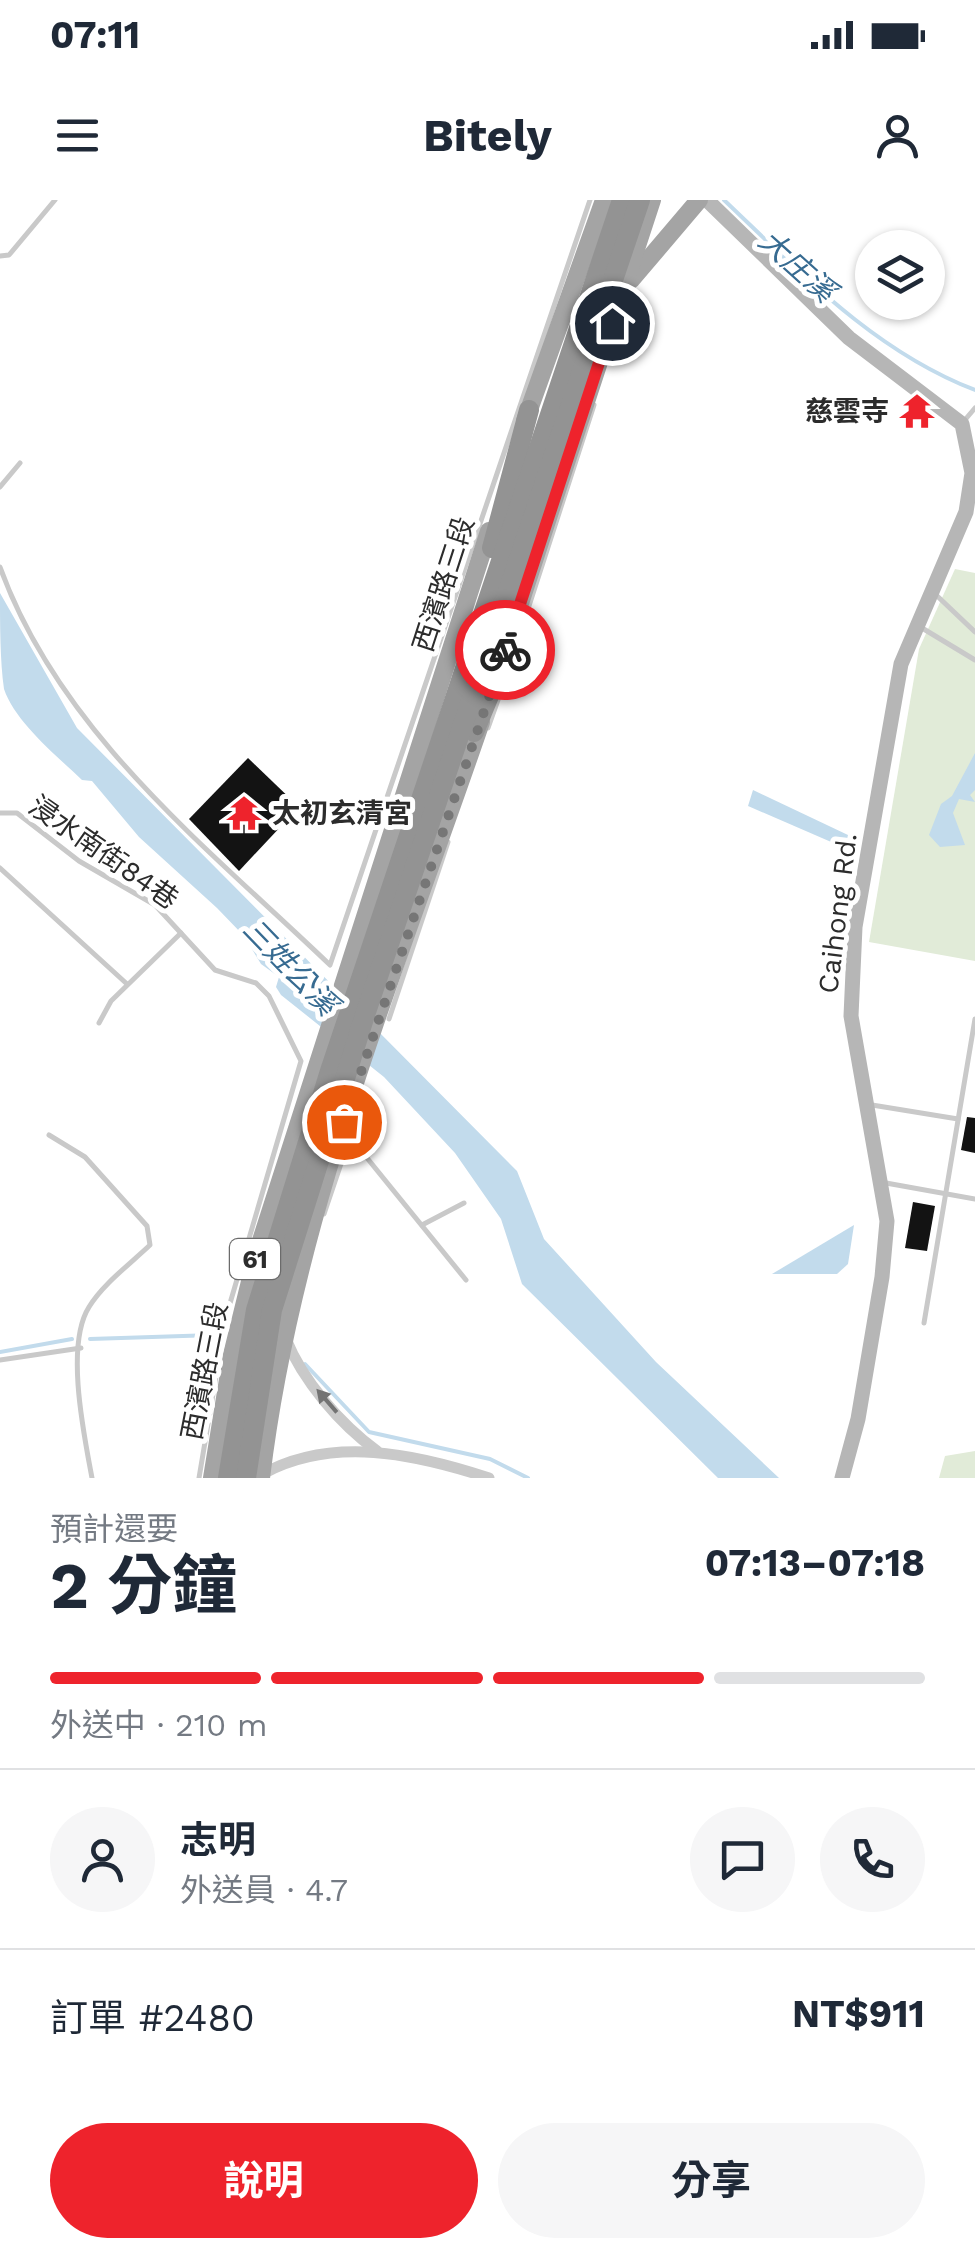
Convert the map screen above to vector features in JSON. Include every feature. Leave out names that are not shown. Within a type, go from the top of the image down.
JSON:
[{"type":"highway","name":"61","points":[[365,1010],[445,728],[622,200]]},
{"type":"highway","name":"61","points":[[228,1478],[256,1310],[334,1059],[365,1010],[401,910],[640,200]]},
{"type":"highway","points":[[445,728],[528,410]]},
{"type":"highway","points":[[401,910],[496,679]]},
{"type":"highway","name":"61","points":[[256,1477],[272,1310],[334,1059]]},
{"type":"main road","name":"西濱路三段","points":[[365,1010],[528,410],[604,200]]},
{"type":"main road","name":"61","points":[[334,1059],[365,1010],[496,679],[627,287],[652,200]]},
{"type":"main road","points":[[627,287],[702,200]]},
{"type":"main road","name":"61","points":[[256,1477],[288,1329],[354,1094],[365,1010]]},
{"type":"main road","name":"西濱路三段","points":[[212,1478],[214,1420],[224,1401],[257,1252],[334,1059]]},
{"type":"street","points":[[702,200],[849,338],[962,424]]},
{"type":"street","name":"Caihong Rd.","points":[[842,1478],[858,1419],[882,1277],[887,1221],[852,1016],[855,927],[901,664],[966,512],[972,473],[962,424]]},
{"type":"street","points":[[288,1329],[297,1367],[359,1438],[380,1454]]},
{"type":"street","points":[[256,1477],[289,1459],[339,1450],[380,1454],[489,1478]]},
{"type":"lane","points":[[0,256],[15,248],[55,200]]},
{"type":"lane","name":"西濱路三段","points":[[0,567],[38,650],[89,726],[152,793],[330,966],[590,200]]},
{"type":"lane","points":[[365,1010],[553,536],[627,287]]},
{"type":"lane","points":[[962,424],[975,408]]},
{"type":"lane","points":[[0,487],[20,463]]},
{"type":"lane","points":[[931,590],[975,632]]},
{"type":"lane","points":[[916,624],[975,660]]},
{"type":"lane","name":"浸水南街84巷","points":[[0,812],[17,813],[78,861],[155,906],[215,970],[242,976],[269,996],[301,1061]]},
{"type":"lane","points":[[0,868],[127,984]]},
{"type":"lane","name":"浸水南街84巷","points":[[100,1023],[127,984],[182,933]]},
{"type":"lane","points":[[924,1323],[975,1019]]},
{"type":"lane","name":"西濱路三段","points":[[199,1478],[214,1420],[226,1317],[301,1061]]},
{"type":"lane","points":[[964,1077],[975,1079]]},
{"type":"lane","points":[[869,1105],[958,1119]]},
{"type":"lane","points":[[48,1135],[85,1157],[147,1226],[151,1238],[150,1245],[86,1310],[80,1348],[80,1411],[92,1478]]},
{"type":"lane","points":[[288,1329],[350,1137],[466,1280]]},
{"type":"lane","points":[[883,1183],[975,1199]]},
{"type":"lane","points":[[422,1225],[464,1203]]},
{"type":"lane","points":[[0,1360],[80,1348]]},
{"type":"green space","points":[[955,569],[975,573],[975,961],[869,942],[919,649]]},
{"type":"green space","points":[[975,1451],[975,1478],[939,1478],[945,1456]]},
{"type":"water","name":"三姓公溪","points":[[0,593],[77,728],[517,1171],[544,1239],[656,1362],[779,1478],[718,1478],[522,1284],[501,1219],[455,1153],[384,1077],[281,995],[276,987],[279,977],[261,964],[244,936],[139,837],[92,781],[82,780],[27,726],[4,689]]},
{"type":"water","points":[[975,753],[975,790],[970,795],[975,802],[959,799],[953,813],[965,845],[940,847],[929,835],[941,804],[952,796]]},
{"type":"water","points":[[753,790],[848,835],[845,848],[748,806]]},
{"type":"water","points":[[854,1225],[848,1264],[837,1274],[772,1274]]},
{"type":"building","name":"太初玄清宮","points":[[248,758],[299,807],[239,871],[189,819]]},
{"type":"building","points":[[967,1117],[975,1118],[975,1153],[961,1150]]},
{"type":"building","points":[[913,1202],[935,1206],[927,1251],[905,1248]]},
{"type":"waterway","name":"大庄溪","points":[[724,200],[811,282],[872,332],[938,374],[975,390]]},
{"type":"waterway","points":[[90,1339],[214,1335]]},
{"type":"waterway","points":[[0,1352],[72,1339]]},
{"type":"waterway","points":[[305,1364],[369,1432],[490,1459],[528,1478]]},
{"type":"way so far","points":[[344,1122],[505,650]]},
{"type":"place","name":"慈雲寺","points":[[917,411]]},
{"type":"place","name":"太初玄清宮","points":[[244,813]]},
{"type":"route","points":[[505,650],[612,323]]}]
